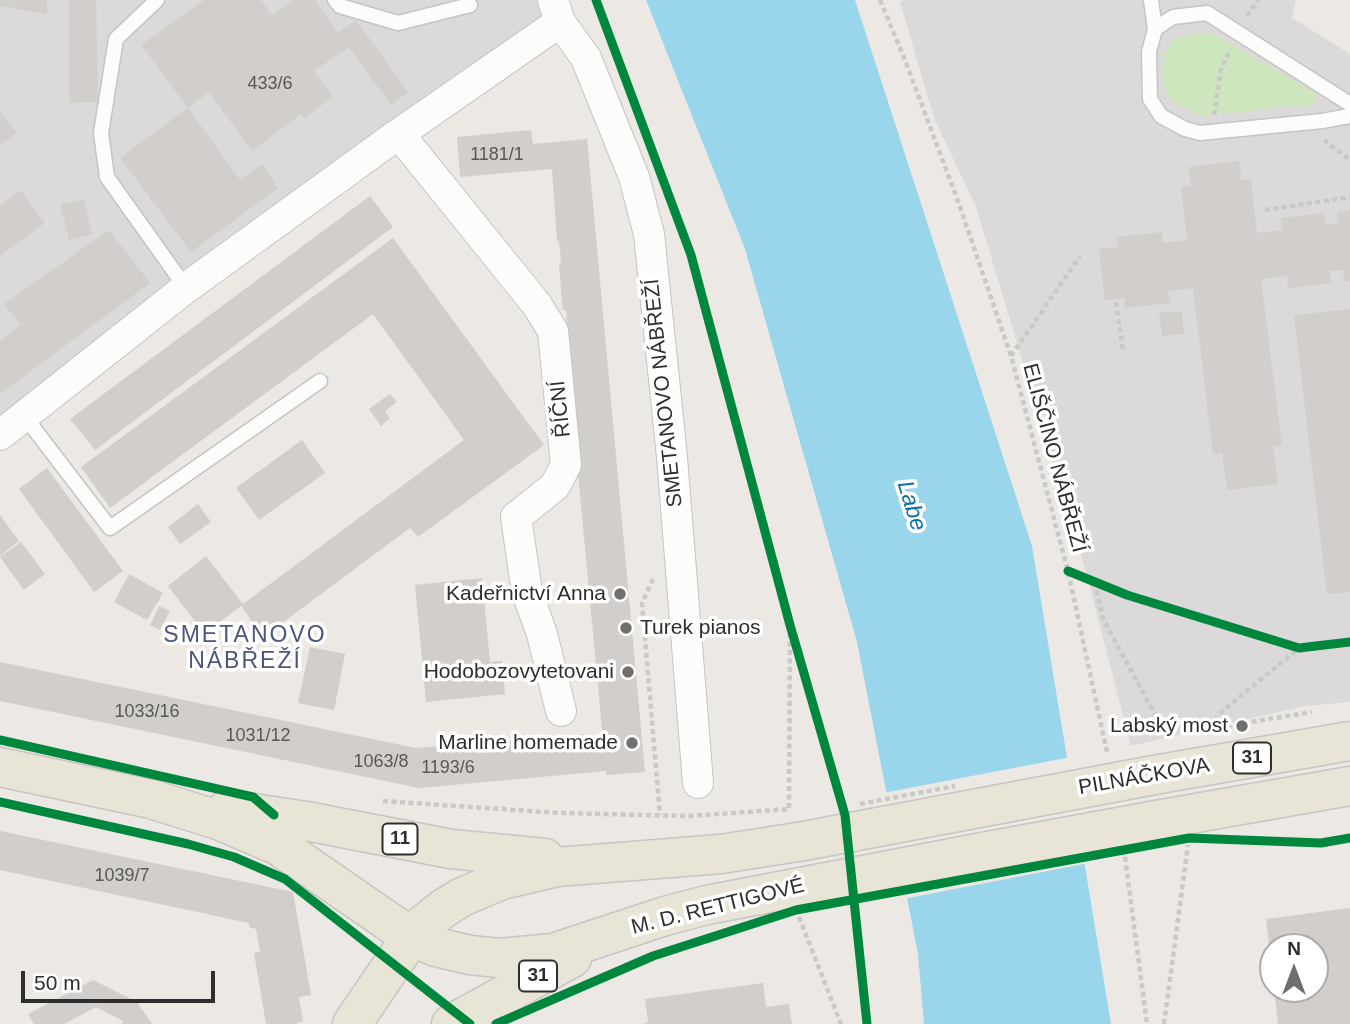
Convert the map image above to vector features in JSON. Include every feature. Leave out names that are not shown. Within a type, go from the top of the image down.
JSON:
[{"type":"main road","name":"PILNÁČKOVA","points":[[979,808],[1163,760],[1350,741]]},
{"type":"main road","name":"M. D. RETTIGOVÉ","points":[[0,767],[151,799],[274,815],[426,845],[500,855],[600,860],[652,859]]},
{"type":"main road","name":"31","points":[[1176,832],[1350,786]]},
{"type":"main road","name":"M. D. RETTIGOVÉ","points":[[151,799],[218,820],[279,846],[411,937],[447,950],[499,958],[553,953],[707,905],[805,901],[988,851],[1176,832]]},
{"type":"main road","name":"M. D. RETTIGOVÉ","points":[[411,937],[444,908],[480,888],[557,867],[721,853],[797,820],[979,808]]},
{"type":"main road","name":"31","points":[[451,1024],[626,929]]},
{"type":"main road","points":[[352,1024],[411,937]]},
{"type":"street","points":[[0,435],[186,288],[399,134],[556,11]]},
{"type":"street","name":"SMETANOVO NÁBŘEŽÍ","points":[[556,11],[586,58],[634,177],[649,234],[673,471],[698,783]]},
{"type":"street","name":"ŘÍČNÍ","points":[[399,134],[537,305],[553,331],[566,465],[555,486],[516,517],[527,592],[542,634],[561,711]]},
{"type":"lane","points":[[158,0],[116,39],[101,133],[107,177],[186,288]]},
{"type":"lane","points":[[335,0],[340,6],[398,23],[470,5]]},
{"type":"lane","points":[[1151,0],[1155,29],[1149,52],[1150,99],[1161,116],[1185,129],[1200,133],[1350,116]]},
{"type":"lane","points":[[1155,29],[1173,18],[1207,13],[1350,104]]},
{"type":"lane","points":[[25,417],[110,528],[320,381]]},
{"type":"path","points":[[1216,131],[1214,111],[1221,70],[1238,31],[1258,0]]},
{"type":"path","points":[[1324,140],[1350,160]]},
{"type":"path","points":[[1265,210],[1350,197]]},
{"type":"path","points":[[1011,356],[1080,256]]},
{"type":"path","points":[[1116,302],[1122,350]]},
{"type":"path","points":[[655,574],[642,603],[660,815]]},
{"type":"path","points":[[1082,577],[1106,587]]},
{"type":"path","points":[[1082,577],[1103,619],[1163,760]]},
{"type":"path","points":[[786,612],[801,663]]},
{"type":"path","points":[[436,805],[559,813],[797,820],[790,625]]},
{"type":"path","points":[[1286,644],[1299,648],[1312,646]]},
{"type":"path","points":[[1206,736],[1219,714],[1299,648]]},
{"type":"path","points":[[1164,1024],[1176,832],[1202,839]]},
{"type":"path","points":[[1113,852],[1125,850],[1147,1024]]},
{"type":"path","points":[[783,915],[805,901],[841,1024]]},
{"type":"shaded area","points":[[0,0],[537,0],[545,18],[0,419]]},
{"type":"shaded area","points":[[1296,0],[1292,18],[1350,54],[1350,702],[1305,706],[1131,746],[1085,568],[976,207],[934,118],[900,2]]},
{"type":"green space","points":[[1212,33],[1317,94],[1314,104],[1202,116],[1173,102],[1165,89],[1162,75],[1164,54],[1174,39]]},
{"type":"water","name":"Labe","points":[[646,0],[855,0],[1032,546],[1111,1024],[924,1024],[918,954],[857,642],[745,249]]},
{"type":"pier","points":[[1071,757],[1089,863],[903,899],[883,793]]},
{"type":"building","points":[[0,0],[47,0],[47,14],[0,6]]},
{"type":"building","points":[[69,0],[96,0],[98,102],[69,103]]},
{"type":"building","points":[[204,0],[261,0],[272,15],[293,0],[315,0],[338,33],[356,20],[408,92],[391,105],[349,47],[314,71],[333,97],[304,118],[301,114],[252,151],[209,92],[188,108],[141,45]]},
{"type":"building","points":[[188,108],[240,180],[262,164],[278,188],[191,252],[120,158]]},
{"type":"building","points":[[0,111],[17,133],[0,145]]},
{"type":"building","points":[[531,130],[533,144],[587,139],[645,772],[606,775],[606,771],[419,788],[0,701],[0,662],[416,748],[583,734],[584,752],[604,750],[552,169],[460,177],[457,137]]},
{"type":"building","points":[[1239,161],[1241,180],[1251,179],[1257,233],[1282,230],[1281,218],[1324,213],[1325,224],[1338,223],[1337,212],[1350,210],[1350,281],[1344,282],[1343,270],[1330,271],[1331,283],[1288,288],[1287,276],[1261,279],[1282,445],[1273,446],[1278,484],[1227,490],[1222,453],[1213,454],[1193,288],[1168,291],[1170,303],[1125,308],[1124,298],[1105,300],[1099,249],[1118,247],[1117,237],[1162,232],[1163,243],[1187,240],[1181,187],[1191,186],[1188,167]]},
{"type":"building","points":[[20,190],[45,223],[0,256],[0,205]]},
{"type":"building","points":[[370,196],[393,227],[95,450],[70,419]]},
{"type":"building","points":[[84,199],[92,234],[69,240],[60,205]]},
{"type":"building","points":[[109,230],[150,283],[0,394],[0,341],[21,325],[4,304]]},
{"type":"building","points":[[393,238],[544,445],[418,537],[410,528],[263,637],[241,606],[208,631],[201,622],[197,624],[168,586],[206,556],[243,604],[464,440],[373,314],[110,508],[81,467]]},
{"type":"building","points":[[1350,309],[1350,592],[1327,594],[1294,315]]},
{"type":"building","points":[[1182,311],[1184,334],[1162,336],[1159,313]]},
{"type":"building","points":[[390,394],[397,402],[385,411],[390,418],[381,426],[369,409]]},
{"type":"building","points":[[302,440],[325,473],[259,520],[236,488]]},
{"type":"building","points":[[47,468],[123,571],[94,592],[19,489]]},
{"type":"building","points":[[198,504],[211,522],[180,544],[168,527]]},
{"type":"building","points":[[0,515],[19,541],[0,556]]},
{"type":"building","points":[[21,542],[45,574],[24,590],[0,557]]},
{"type":"building","points":[[129,574],[163,593],[147,620],[114,602]]},
{"type":"building","points":[[482,578],[490,662],[502,661],[505,694],[426,702],[415,585]]},
{"type":"building","points":[[159,606],[170,611],[160,630],[150,625]]},
{"type":"building","points":[[310,647],[345,654],[334,710],[298,703]]},
{"type":"building","points":[[0,831],[293,892],[311,995],[299,997],[303,1021],[295,1024],[266,1024],[254,953],[260,952],[256,929],[249,927],[249,923],[0,870]]},
{"type":"building","points":[[1350,908],[1350,1024],[1278,1024],[1276,1003],[1329,1003],[1329,933],[1268,933],[1266,919]]},
{"type":"building","points":[[93,980],[137,1002],[152,1024],[121,1024],[123,1021],[96,1007],[64,1024],[34,1024],[28,1014]]},
{"type":"building","points":[[763,983],[766,1007],[789,1004],[792,1024],[643,1024],[648,1022],[645,999]]},
{"type":"cycle path","points":[[596,0],[691,255],[790,625],[845,815],[867,1024]]},
{"type":"cycle path","points":[[1068,571],[1127,595],[1299,648],[1350,642]]},
{"type":"cycle path","points":[[0,740],[253,797],[274,815]]},
{"type":"cycle path","points":[[0,802],[188,844],[234,857],[285,879],[470,1024]]},
{"type":"cycle path","points":[[496,1024],[653,956],[796,910],[1189,838],[1321,843],[1350,838]]},
{"type":"place","name":"Kadeřnictví Anna","points":[[620,594]]},
{"type":"place","name":"Turek pianos","points":[[626,628]]},
{"type":"place","name":"Hodobozovytetovani","points":[[628,672]]},
{"type":"place","name":"Labský most","points":[[1242,726]]},
{"type":"place","name":"Marline homemade","points":[[632,743]]},
{"type":"district","name":"SMETANOVO NÁBŘEŽÍ","points":[[245,649]]}]
